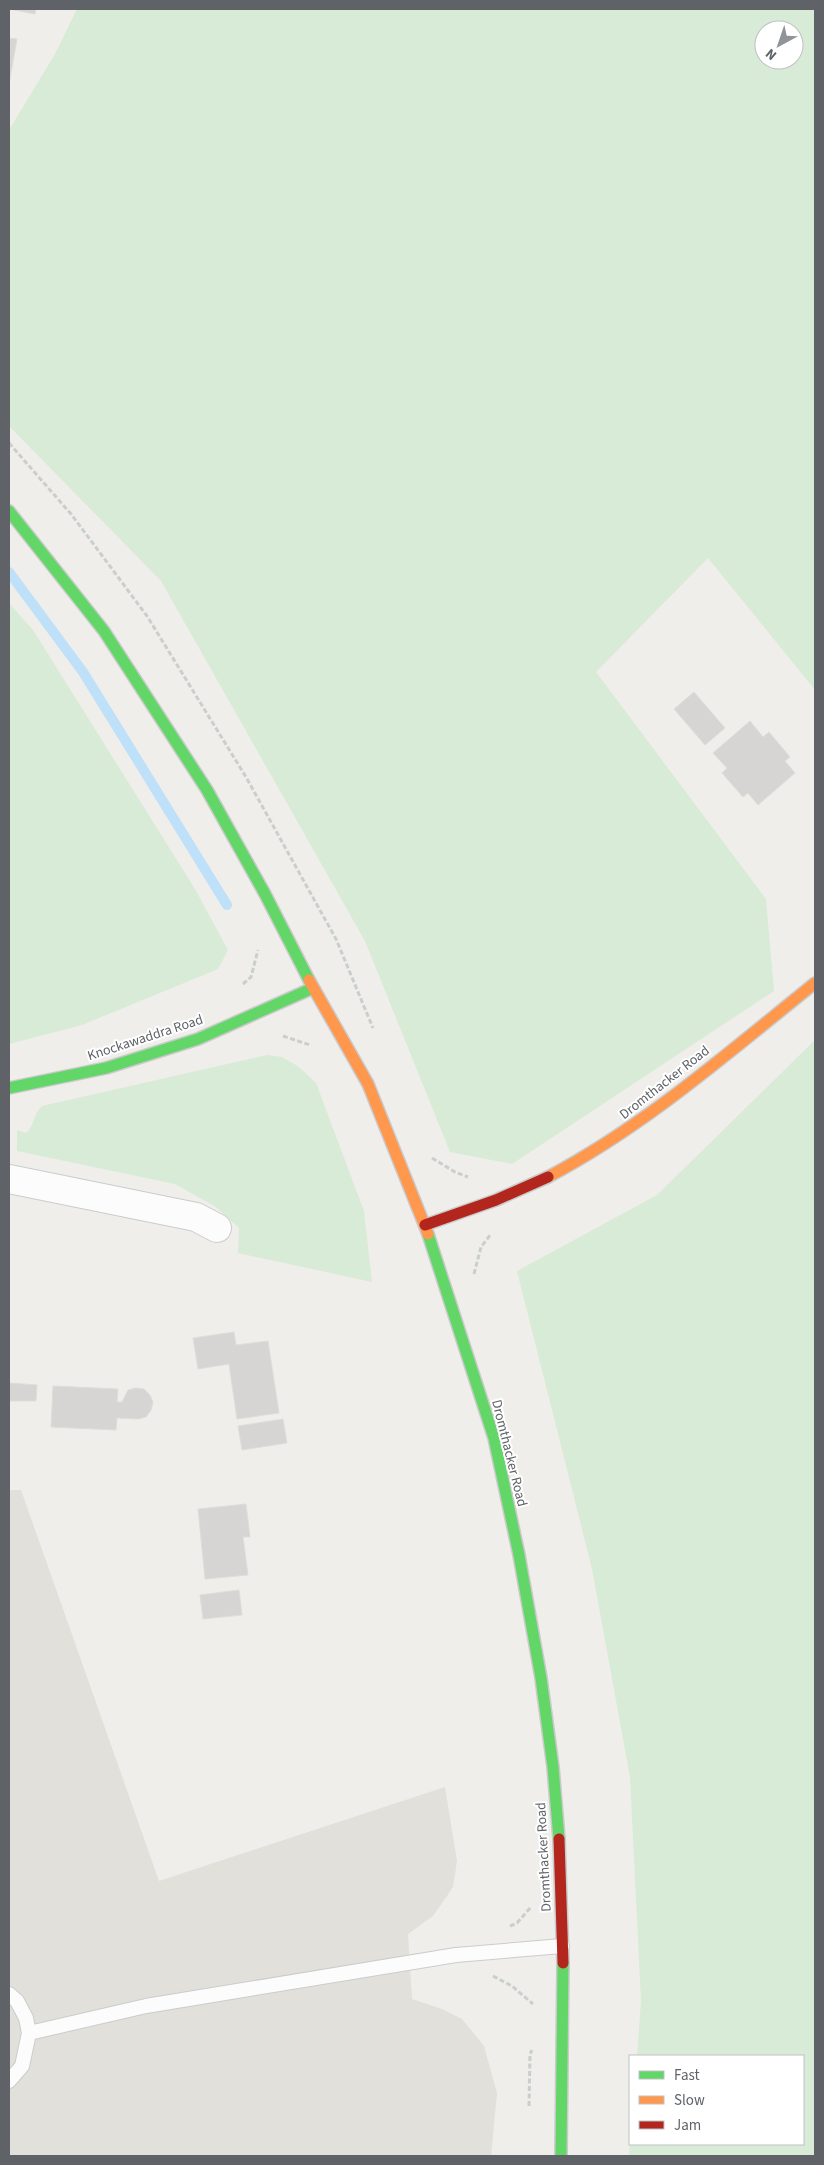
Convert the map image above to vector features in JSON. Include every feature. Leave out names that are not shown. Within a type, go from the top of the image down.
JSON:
[{"type":"street","points":[[9,511],[104,631],[208,790],[265,894],[313,988],[368,1084],[424,1225]]},
{"type":"street","name":"Dromthacker Road","points":[[561,2156],[564,2011],[560,1856],[553,1766],[529,1604],[494,1438],[424,1225],[484,1205],[564,1168],[628,1129],[815,983]]},
{"type":"street","name":"Knockawaddra Road","points":[[9,1088],[106,1068],[179,1045],[313,988]]},
{"type":"street","points":[[9,1179],[196,1217],[217,1228]]},
{"type":"lane","points":[[29,2033],[146,2006],[456,1955],[562,1946]]},
{"type":"lane","points":[[9,1994],[17,2001],[26,2018],[29,2033],[22,2066],[9,2081]]},
{"type":"path","points":[[238,989],[251,977],[258,957],[259,942]]},
{"type":"path","points":[[274,1035],[291,1037],[311,1045],[317,1051]]},
{"type":"path","points":[[509,1927],[517,1923],[530,1908],[531,1899]]},
{"type":"path","points":[[489,1974],[512,1986],[531,2001],[538,2010]]},
{"type":"path","points":[[530,2054],[534,2046]]},
{"type":"shaded area","points":[[9,1490],[21,1490],[159,1881],[445,1787],[457,1861],[453,1887],[433,1916],[408,1934],[412,1999],[442,2009],[462,2019],[484,2046],[497,2093],[491,2156],[9,2156]]},
{"type":"green space","points":[[77,9],[815,9],[815,690],[708,558],[596,672],[766,899],[774,991],[512,1164],[450,1152],[365,941],[161,581],[9,426],[9,130],[55,54]]},
{"type":"green space","points":[[9,603],[33,630],[195,889],[228,950],[218,969],[82,1025],[9,1044]]},
{"type":"green space","points":[[815,1040],[815,2156],[629,2156],[630,2145],[804,2145],[804,2055],[637,2055],[641,2001],[630,1777],[592,1569],[517,1271],[657,1195]]},
{"type":"green space","points":[[267,1055],[282,1057],[299,1067],[316,1083],[364,1211],[372,1282],[238,1253],[239,1228],[216,1207],[175,1184],[17,1151],[17,1130],[26,1133],[42,1106]]},
{"type":"building","points":[[9,9],[36,9],[35,14]]},
{"type":"building","points":[[9,38],[17,39],[9,84]]},
{"type":"building","points":[[694,692],[725,728],[705,745],[674,709]]},
{"type":"building","points":[[750,721],[763,737],[769,732],[790,757],[785,761],[795,773],[758,805],[748,793],[743,797],[722,773],[727,768],[713,753]]},
{"type":"building","points":[[234,1332],[236,1345],[268,1341],[279,1413],[237,1419],[229,1364],[198,1369],[193,1338]]},
{"type":"building","points":[[9,1383],[37,1385],[36,1401],[9,1401]]},
{"type":"building","points":[[53,1386],[118,1389],[117,1402],[122,1402],[128,1390],[144,1389],[150,1395],[153,1402],[151,1410],[146,1417],[138,1419],[117,1418],[116,1430],[51,1427]]},
{"type":"building","points":[[283,1419],[287,1443],[242,1450],[238,1426]]},
{"type":"building","points":[[246,1504],[250,1537],[243,1537],[248,1575],[205,1579],[198,1509]]},
{"type":"building","points":[[239,1590],[242,1615],[203,1619],[200,1595]]},
{"type":"waterway","points":[[9,572],[83,672],[227,905]]},
{"type":"traffic: fast","points":[[9,511],[104,631],[207,790],[265,894],[309,980]]},
{"type":"traffic: fast","points":[[9,1088],[106,1068],[198,1039],[313,988]]},
{"type":"traffic: fast","points":[[428,1234],[494,1438],[519,1555],[541,1678],[553,1767],[559,1839]]},
{"type":"traffic: fast","points":[[561,2156],[563,1963]]},
{"type":"traffic: slow","points":[[309,980],[368,1084],[428,1234]]},
{"type":"traffic: slow","points":[[548,1177],[584,1157],[653,1111],[719,1061],[815,983]]},
{"type":"traffic: jam","points":[[425,1225],[496,1200],[548,1177]]},
{"type":"traffic: jam","points":[[559,1839],[563,1963]]}]
